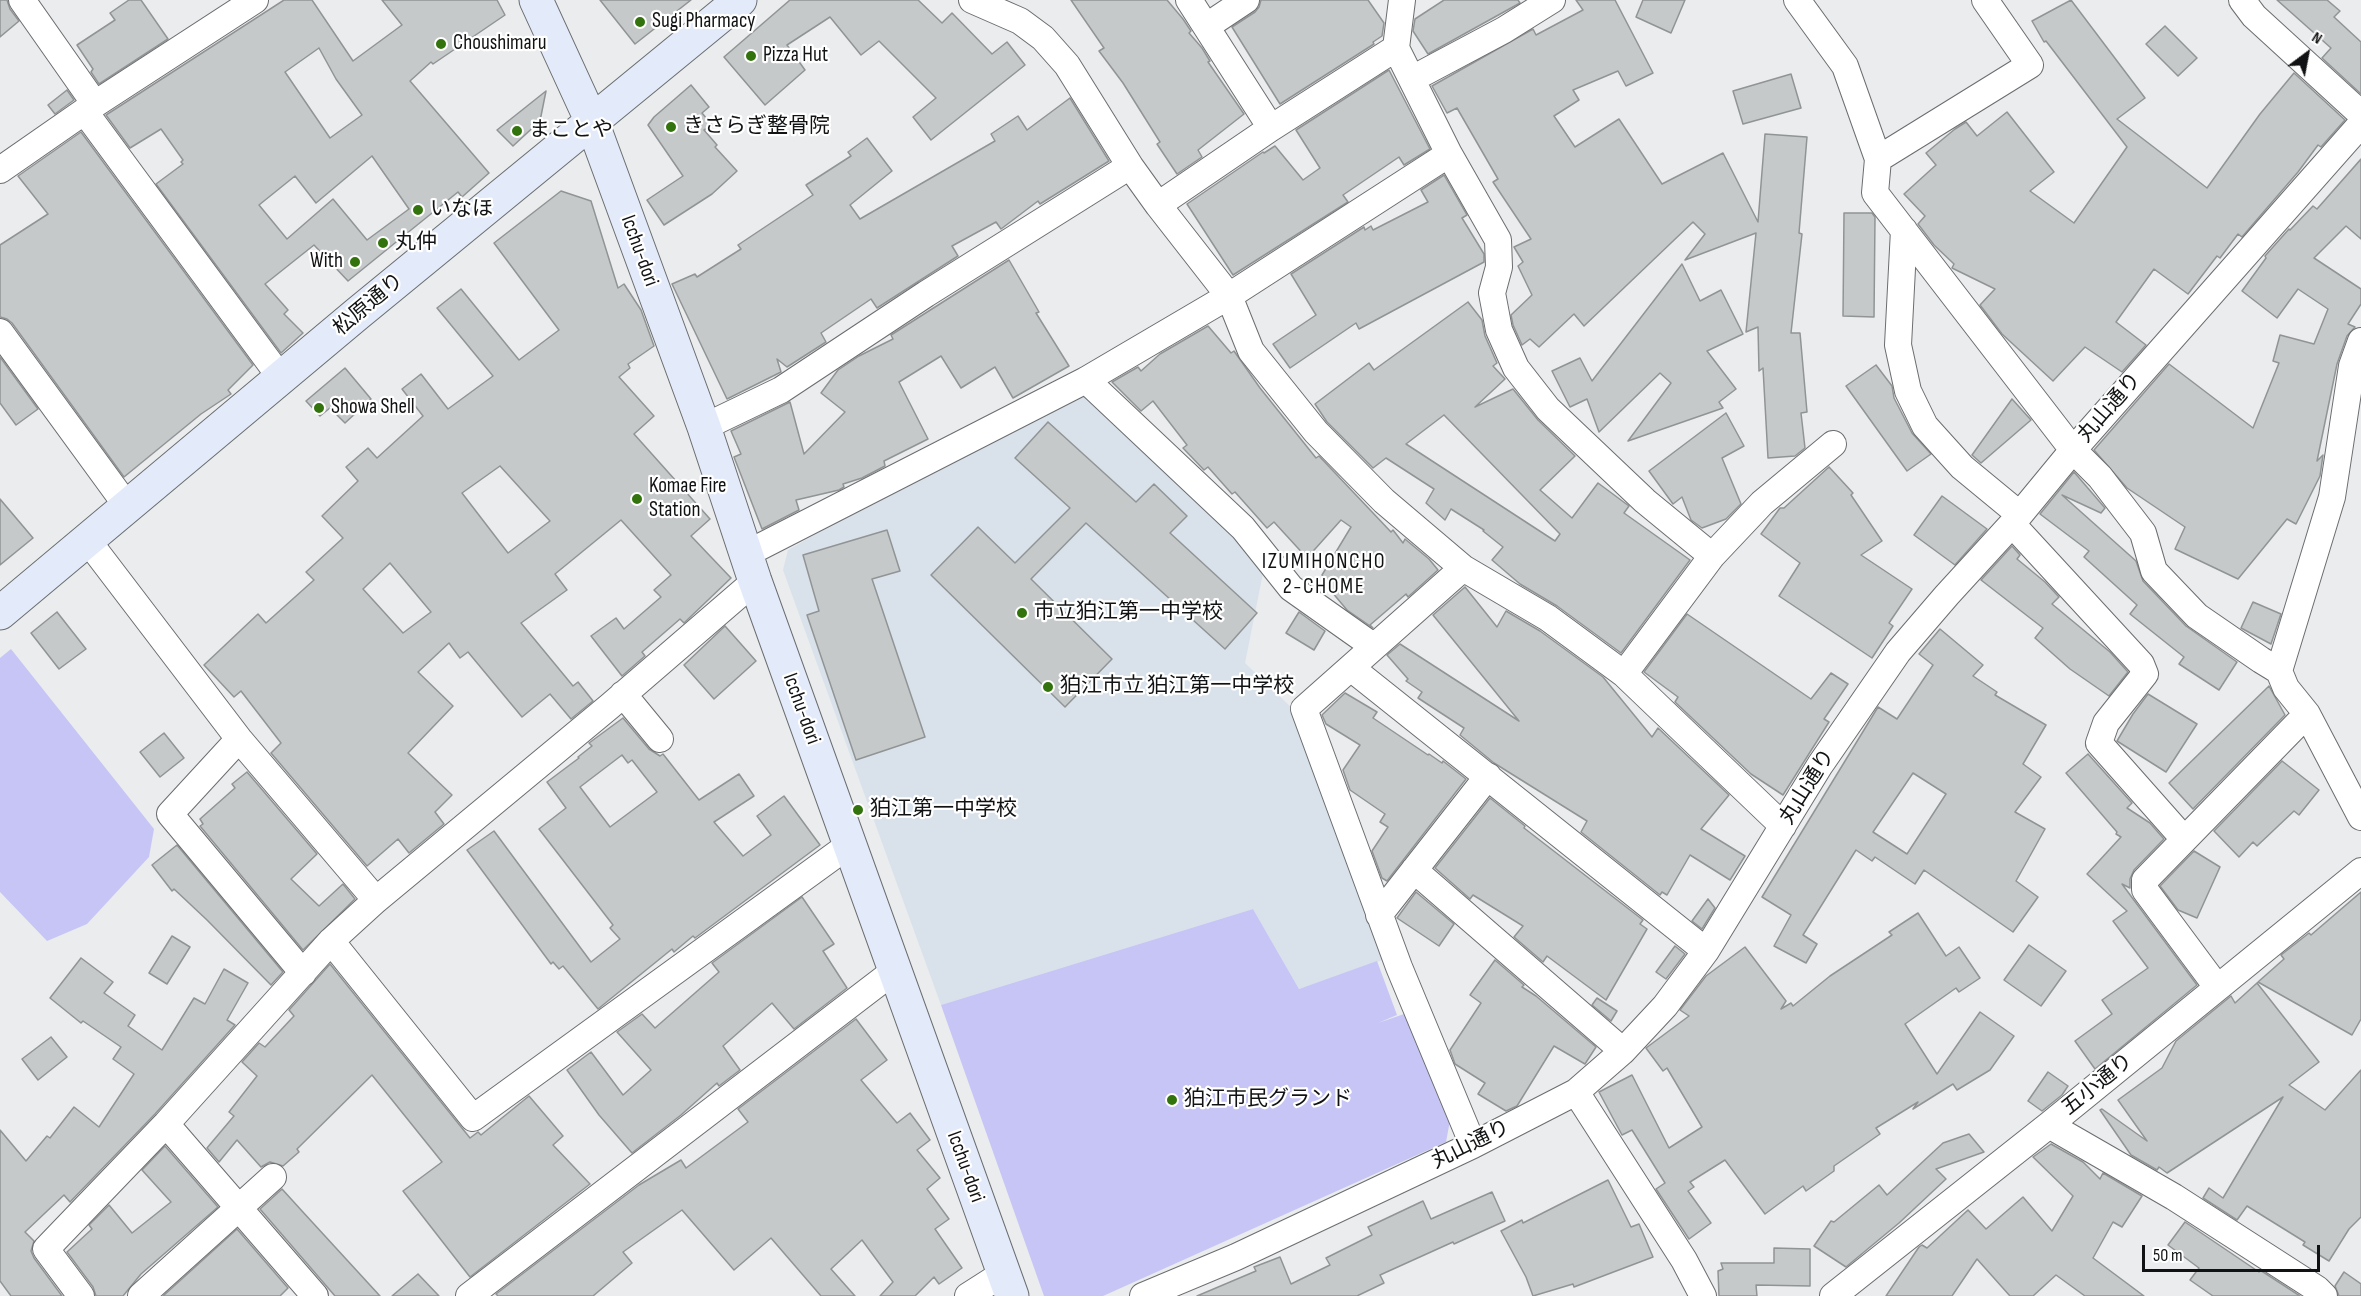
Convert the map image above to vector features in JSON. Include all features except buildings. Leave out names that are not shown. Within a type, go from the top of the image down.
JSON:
[{"type":"street","points":[[21,0],[90,108],[281,378]]},
{"type":"street","points":[[0,170],[255,0]]},
{"type":"street","name":"Icchu-dori","points":[[536,0],[592,122],[704,427],[751,568],[849,845],[1008,1285]]},
{"type":"street","name":"松原通り","points":[[0,613],[740,0]]},
{"type":"street","points":[[972,0],[1020,21],[1043,38],[1067,65],[1130,166],[1229,297],[1251,351],[1316,432],[1384,501],[1463,568],[1548,618],[1624,674],[1783,826]]},
{"type":"street","points":[[1189,0],[1271,128]]},
{"type":"street","points":[[1207,26],[1246,0]]},
{"type":"street","points":[[1402,0],[1396,48],[1449,154],[1498,240],[1499,267],[1492,293],[1499,330],[1516,368],[1556,417],[1645,501],[1712,556]]},
{"type":"street","points":[[1412,79],[1504,30],[1552,0]]},
{"type":"street","points":[[1797,0],[1845,66],[1878,159],[1875,193],[2073,450],[2100,477],[2143,534],[2154,571],[2197,616],[2279,670]]},
{"type":"street","points":[[1878,159],[2030,65],[1986,0]]},
{"type":"street","points":[[2242,0],[2254,16],[2361,114]]},
{"type":"street","points":[[1158,205],[1271,128],[1396,48]]},
{"type":"street","name":"丸山通り","points":[[1143,1296],[1236,1257],[1473,1145],[1576,1092],[1623,1051],[1665,1006],[1706,951],[1820,765],[1898,652],[2361,124]]},
{"type":"street","points":[[81,1296],[45,1249],[166,1124],[331,941],[376,900],[623,694],[751,568],[1229,297],[1449,154]]},
{"type":"street","points":[[704,427],[782,390],[927,294],[1130,166]]},
{"type":"street","points":[[1904,230],[1898,345],[1908,392],[1925,426],[1962,467],[2016,519],[2141,664],[2145,674],[2106,723],[2099,743],[2184,839]]},
{"type":"street","points":[[0,332],[127,506]]},
{"type":"street","points":[[2361,341],[2352,366],[2332,497],[2279,670],[2286,688],[2307,714],[2361,817]]},
{"type":"street","points":[[1086,380],[1243,528],[1291,588],[1373,646]]},
{"type":"street","points":[[1624,674],[1712,556],[1762,503],[1833,444]]},
{"type":"street","points":[[87,541],[239,739],[376,900]]},
{"type":"street","points":[[1463,568],[1304,709],[1399,967],[1473,1145]]},
{"type":"street","points":[[1351,668],[1706,951]]},
{"type":"street","points":[[623,694],[660,739]]},
{"type":"street","points":[[2217,987],[2145,890],[2145,880],[2307,714]]},
{"type":"street","points":[[239,739],[170,814],[303,973]]},
{"type":"street","points":[[1379,915],[1488,776]]},
{"type":"street","points":[[331,941],[473,1118],[849,845]]},
{"type":"street","points":[[1414,870],[1623,1051]]},
{"type":"street","name":"五小通り","points":[[1833,1296],[2049,1125],[2361,871]]},
{"type":"street","points":[[469,1296],[894,971]]},
{"type":"street","points":[[1576,1092],[1684,1260],[1703,1296]]},
{"type":"street","points":[[166,1124],[315,1296]]},
{"type":"street","points":[[2049,1125],[2174,1197],[2317,1289],[2324,1296]]},
{"type":"street","points":[[141,1296],[273,1177]]},
{"type":"street","points":[[968,1296],[1008,1285]]},
{"type":"shaded area","name":"狛江市立 狛江第一中学校","points":[[1086,380],[1266,558],[1245,663],[1295,711],[1394,956],[1299,989],[1253,909],[941,1005],[783,570],[788,550]]},
{"type":"shaded area","points":[[11,649],[154,829],[149,857],[87,924],[47,941],[0,892],[0,658]]},
{"type":"shaded area","name":"狛江市民グランド","points":[[1253,909],[1299,989],[1377,961],[1397,1015],[1378,1023],[1407,1013],[1451,1115],[1446,1142],[1103,1296],[1044,1296],[941,1005]]},
{"type":"place","name":"Sugi Pharmacy","points":[[640,22]]},
{"type":"place","name":"Choushimaru","points":[[441,44]]},
{"type":"place","name":"Pizza Hut","points":[[751,56]]},
{"type":"place","name":"きさらぎ整骨院","points":[[671,127]]},
{"type":"place","name":"まことや","points":[[517,131]]},
{"type":"place","name":"いなほ","points":[[418,210]]},
{"type":"place","name":"丸仲","points":[[383,243]]},
{"type":"place","name":"With","points":[[355,262]]},
{"type":"place","name":"Showa Shell","points":[[319,408]]},
{"type":"place","name":"Komae Fire Station","points":[[637,499]]},
{"type":"place","name":"市立狛江第一中学校","points":[[1022,613]]},
{"type":"place","name":"狛江市立 狛江第一中学校","points":[[1048,687]]},
{"type":"place","name":"狛江第一中学校","points":[[858,810]]},
{"type":"place","name":"狛江市民グランド","points":[[1172,1100]]},
{"type":"district","name":"IZUMIHONCHO 2-CHOME","points":[[1324,574]]}]
